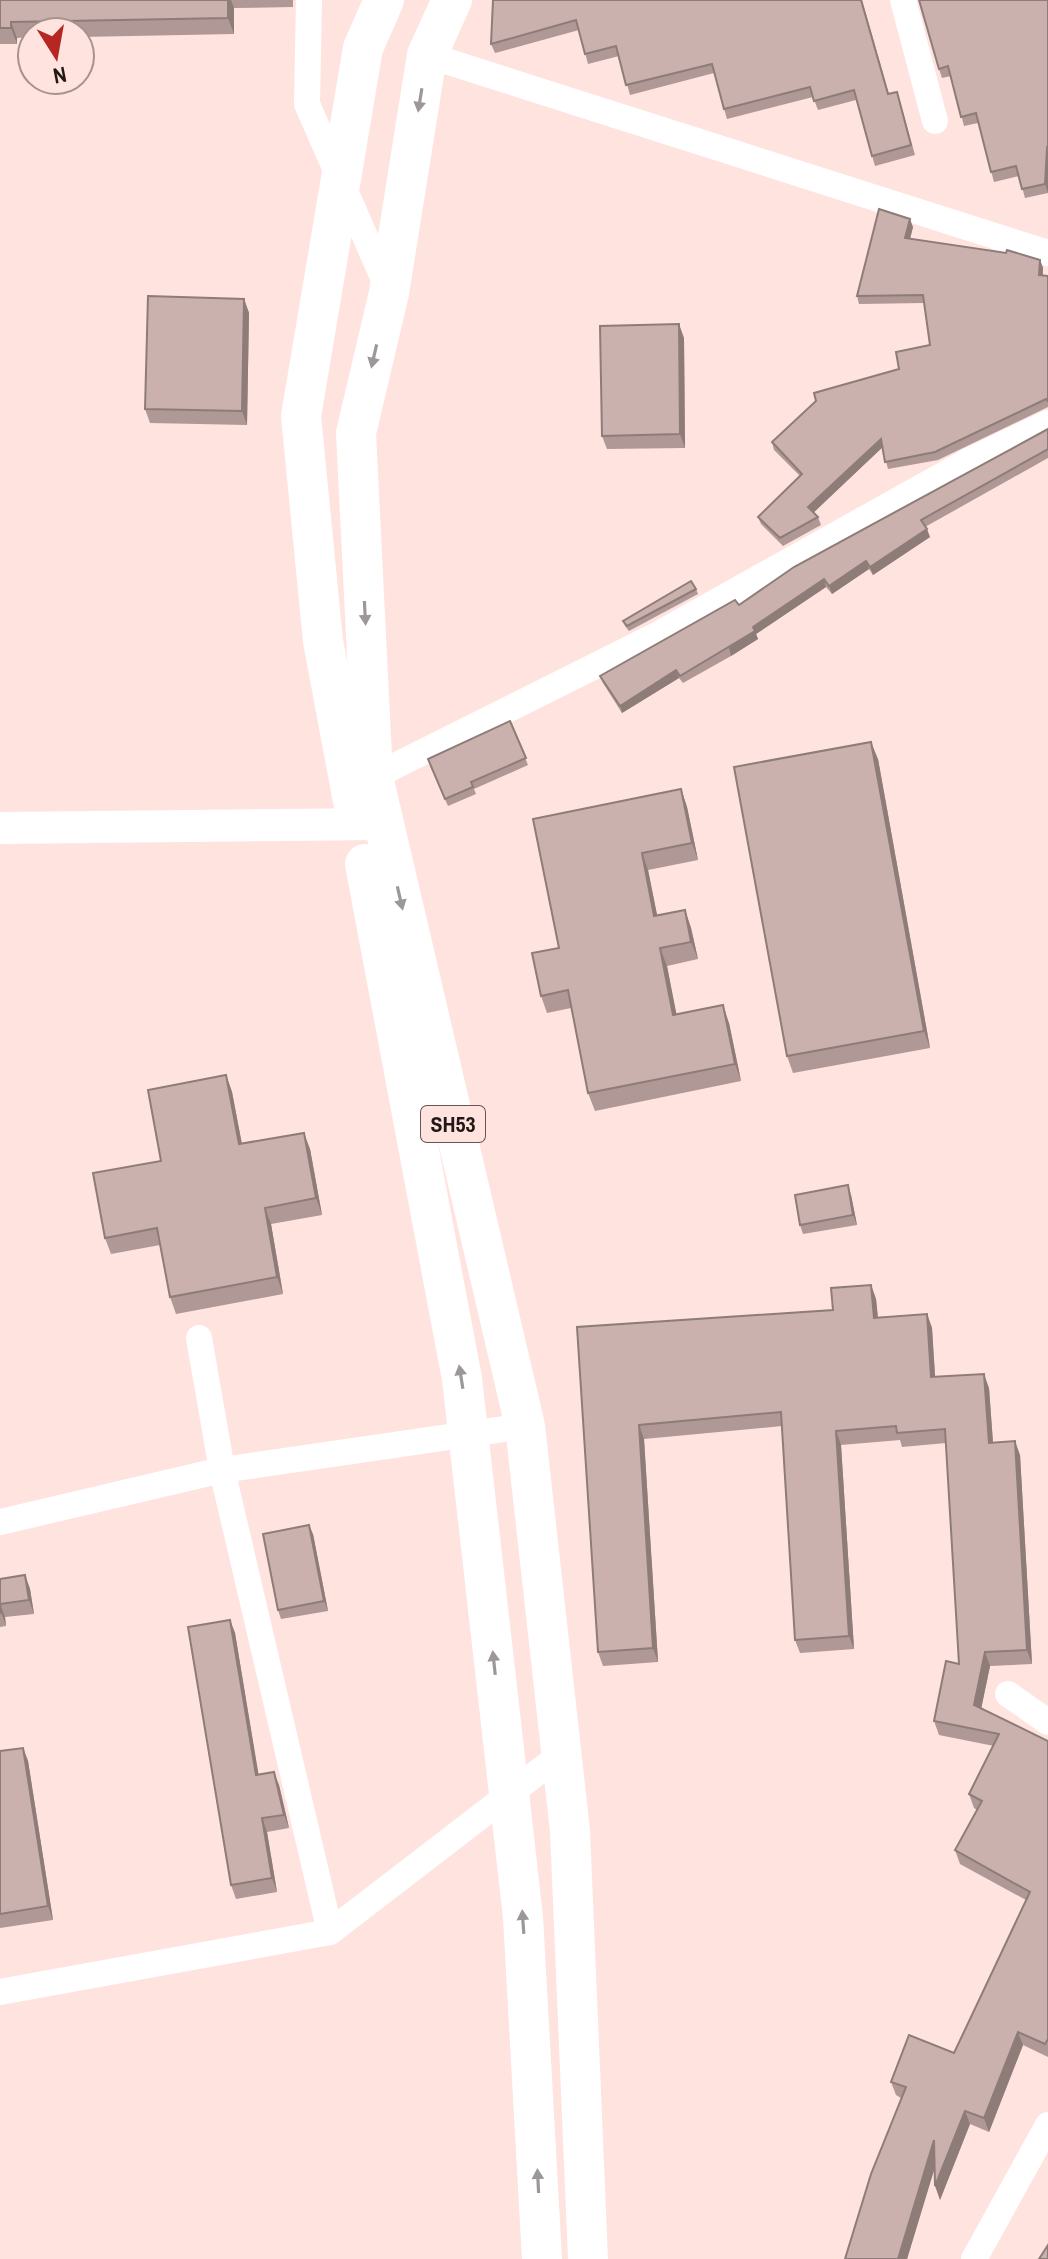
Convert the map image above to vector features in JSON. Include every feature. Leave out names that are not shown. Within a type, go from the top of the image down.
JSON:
[{"type":"main road","name":"SH53","points":[[384,0],[363,48],[301,416],[323,641],[525,1426],[559,1756],[570,1831],[588,2259]]},
{"type":"main road","name":"SH53","points":[[452,0],[427,55],[389,293],[356,433],[373,777],[370,824],[462,1379],[523,1917],[542,2259]]},
{"type":"street","points":[[309,0],[307,104],[389,293]]},
{"type":"street","points":[[903,0],[935,121]]},
{"type":"street","points":[[427,55],[1048,253]]},
{"type":"street","points":[[373,777],[653,637],[968,461],[1048,423]]},
{"type":"street","points":[[0,828],[370,824]]},
{"type":"street","points":[[199,1338],[222,1470],[330,1932]]},
{"type":"street","points":[[0,1522],[222,1470],[525,1426]]},
{"type":"street","points":[[1008,1694],[1048,1722]]},
{"type":"street","points":[[0,1992],[330,1932],[559,1756]]},
{"type":"street","points":[[974,2259],[1048,2125]]},
{"type":"building","points":[[0,0],[228,0],[228,18],[96,20],[96,16],[16,16],[11,28],[0,28]]},
{"type":"building","points":[[493,0],[861,0],[888,94],[897,92],[911,145],[872,156],[854,90],[814,101],[810,87],[724,109],[712,64],[626,85],[616,46],[585,54],[576,20],[491,44]]},
{"type":"building","points":[[919,0],[1048,0],[1048,151],[1045,184],[1022,189],[1016,166],[991,172],[976,113],[961,117],[948,66],[939,69]]},
{"type":"building","points":[[879,209],[910,219],[905,238],[1006,253],[1007,250],[1040,260],[1039,275],[1048,276],[1048,401],[1046,399],[935,452],[885,462],[881,439],[808,507],[818,517],[780,538],[758,517],[802,474],[772,442],[816,401],[814,393],[899,369],[896,352],[930,345],[923,295],[857,296]]},
{"type":"building","points":[[148,296],[244,299],[242,411],[145,409]]},
{"type":"building","points":[[679,324],[680,434],[602,436],[600,326]]},
{"type":"building","points":[[1048,429],[1048,449],[921,520],[927,529],[870,567],[866,561],[829,586],[824,579],[753,627],[755,631],[680,676],[676,670],[620,706],[600,676],[735,600],[739,605],[794,567]]},
{"type":"building","points":[[691,581],[696,589],[627,626],[623,621]]},
{"type":"building","points":[[510,721],[526,758],[471,782],[473,787],[445,799],[428,759]]},
{"type":"building","points":[[871,742],[924,1031],[787,1056],[734,767]]},
{"type":"building","points":[[681,789],[692,843],[642,853],[654,916],[685,910],[691,942],[660,948],[673,1015],[723,1005],[735,1064],[588,1093],[568,990],[541,996],[532,953],[559,948],[533,819]]},
{"type":"building","points":[[226,1075],[239,1144],[304,1133],[316,1198],[265,1208],[277,1277],[170,1297],[157,1228],[105,1238],[93,1173],[161,1161],[148,1090]]},
{"type":"building","points":[[848,1185],[853,1215],[800,1225],[795,1195]]},
{"type":"building","points":[[871,1285],[874,1318],[927,1314],[931,1377],[984,1374],[989,1443],[1015,1441],[1027,1650],[985,1652],[974,1705],[1048,1741],[1048,2039],[1045,2044],[1018,2032],[984,2118],[965,2111],[935,2186],[934,2140],[898,2259],[845,2259],[871,2174],[906,2087],[891,2082],[909,2035],[954,2053],[1030,1892],[955,1850],[982,1801],[969,1794],[999,1734],[934,1721],[946,1661],[959,1664],[945,1429],[897,1433],[896,1426],[836,1431],[849,1636],[795,1640],[781,1412],[639,1425],[653,1648],[598,1652],[577,1327],[833,1310],[831,1288]]},
{"type":"building","points":[[309,1525],[324,1601],[278,1610],[263,1534]]},
{"type":"building","points":[[25,1575],[29,1600],[0,1604],[0,1579]]},
{"type":"building","points":[[230,1620],[256,1775],[274,1772],[284,1815],[262,1818],[272,1878],[231,1885],[188,1627]]},
{"type":"building","points":[[23,1748],[48,1906],[0,1914],[0,1751]]},
{"type":"building","points":[[1048,2245],[1048,2259],[1039,2259]]}]
